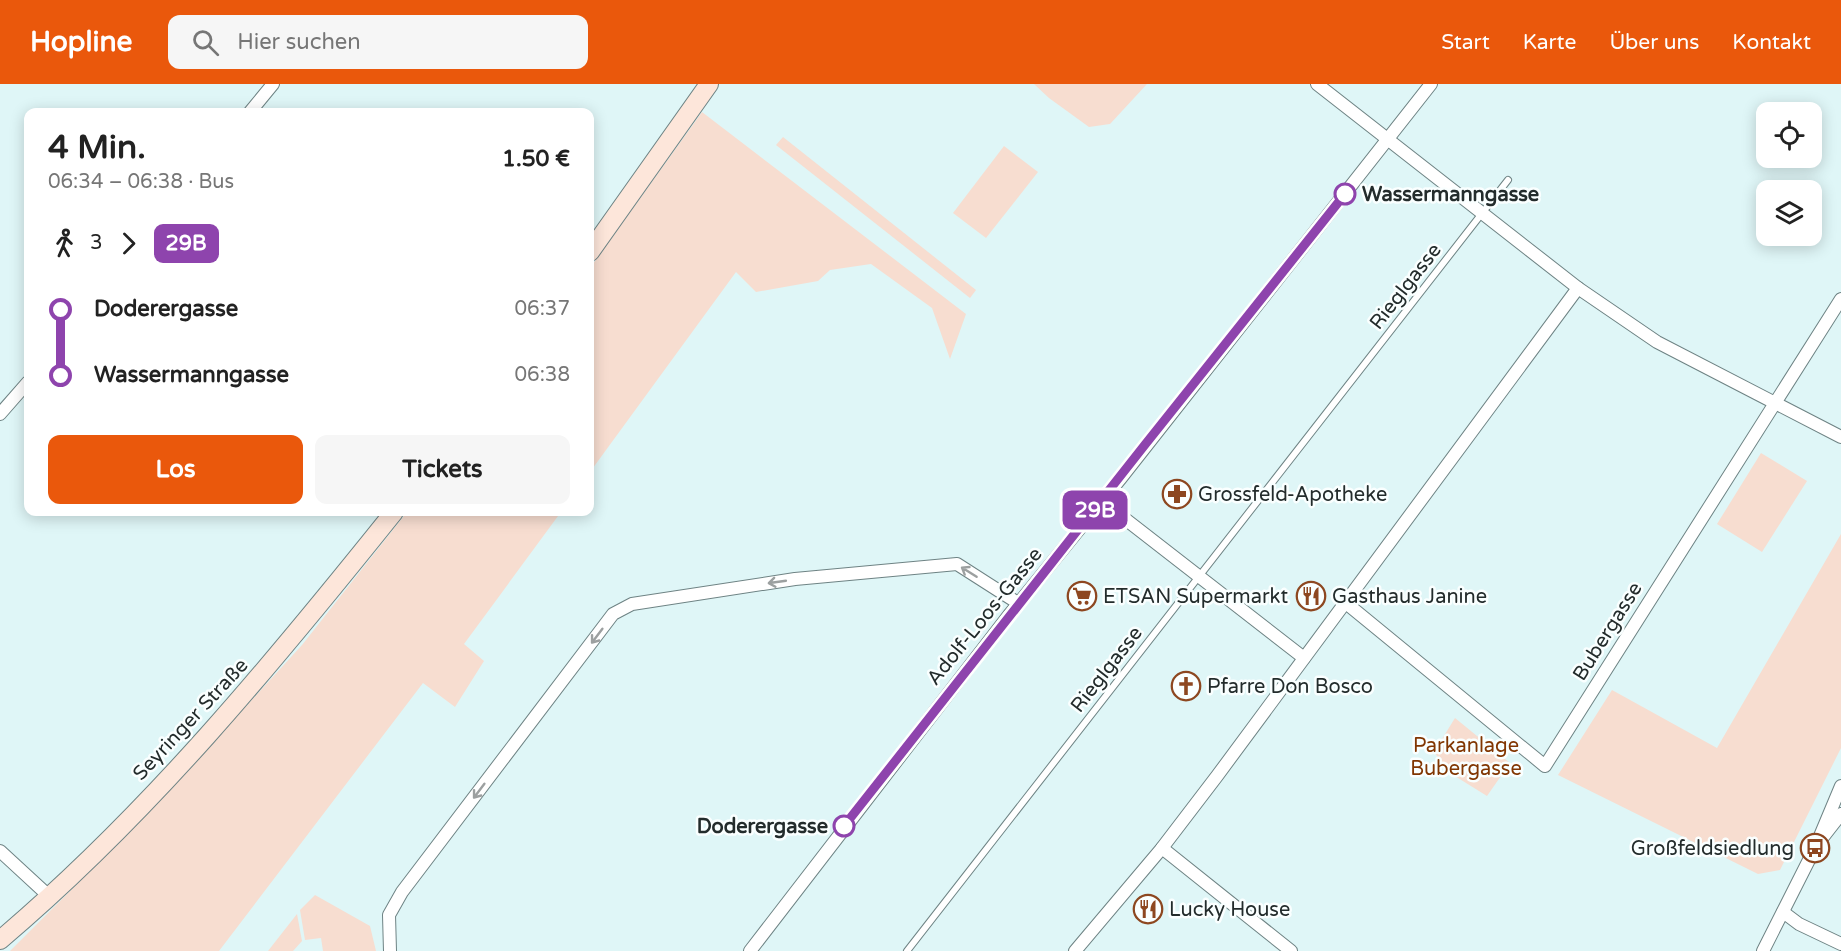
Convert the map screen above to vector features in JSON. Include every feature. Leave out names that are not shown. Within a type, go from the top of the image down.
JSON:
[{"type":"main road","points":[[594,246],[709,84]]},
{"type":"main road","name":"Seyringer Straße","points":[[0,940],[51,898],[159,786],[280,654],[391,516]]},
{"type":"street","points":[[253,108],[273,84]]},
{"type":"street","points":[[1317,84],[1578,288],[1657,342],[1841,437]]},
{"type":"street","name":"Adolf-Loos-Gasse","points":[[750,951],[830,843],[1018,603],[1102,501],[1431,84]]},
{"type":"street","points":[[1075,951],[1162,848],[1578,288]]},
{"type":"street","name":"Bubergasse","points":[[1346,603],[1545,766],[1841,299]]},
{"type":"street","points":[[0,414],[24,387]]},
{"type":"street","points":[[1102,501],[1304,658]]},
{"type":"street","points":[[390,951],[389,915],[402,892],[613,614],[632,604],[795,579],[957,564],[1018,603]]},
{"type":"street","points":[[1763,951],[1815,848],[1841,786]]},
{"type":"street","points":[[1815,848],[1841,814]]},
{"type":"street","points":[[1162,848],[1291,951]]},
{"type":"street","points":[[0,851],[51,898]]},
{"type":"street","points":[[1783,912],[1799,924],[1841,944]]},
{"type":"lane","name":"Rieglgasse","points":[[907,951],[1508,180]]},
{"type":"green space","points":[[1034,84],[1147,84],[1110,124],[1089,127]]},
{"type":"green space","points":[[702,112],[966,314],[950,359],[932,308],[871,264],[830,270],[818,281],[756,292],[736,272],[594,467],[594,262]]},
{"type":"green space","points":[[783,137],[976,290],[970,298],[776,145]]},
{"type":"green space","points":[[1004,146],[1038,172],[986,238],[953,213]]},
{"type":"green space","points":[[1761,453],[1807,481],[1762,552],[1717,524]]},
{"type":"green space","points":[[404,516],[558,516],[464,644],[484,661],[455,707],[423,683],[219,951],[10,951],[149,812],[302,645]]},
{"type":"green space","points":[[1841,534],[1841,748],[1780,870],[1758,874],[1558,775],[1612,690],[1717,748]]},
{"type":"green space","name":"Parkanlage Bubergasse","points":[[1455,718],[1510,763],[1487,796],[1450,773],[1434,752]]},
{"type":"green space","points":[[315,895],[370,926],[376,951],[323,951],[321,938],[305,940],[300,910]]},
{"type":"green space","points":[[297,914],[302,941],[293,951],[268,951]]},
{"type":"bus line","name":"29B","points":[[844,826],[917,731],[1345,194]]},
{"type":"place","name":"Wassermanngasse","points":[[1345,194]]},
{"type":"place","name":"Grossfeld-Apotheke","points":[[1177,494]]},
{"type":"place","name":"ETSAN Supermarkt","points":[[1082,596]]},
{"type":"place","name":"Gasthaus Janine","points":[[1311,596]]},
{"type":"place","name":"Pfarre Don Bosco","points":[[1186,686]]},
{"type":"place","name":"Doderergasse","points":[[844,826]]},
{"type":"place","name":"Großfeldsiedlung","points":[[1815,848]]},
{"type":"place","name":"Lucky House","points":[[1148,909]]}]
